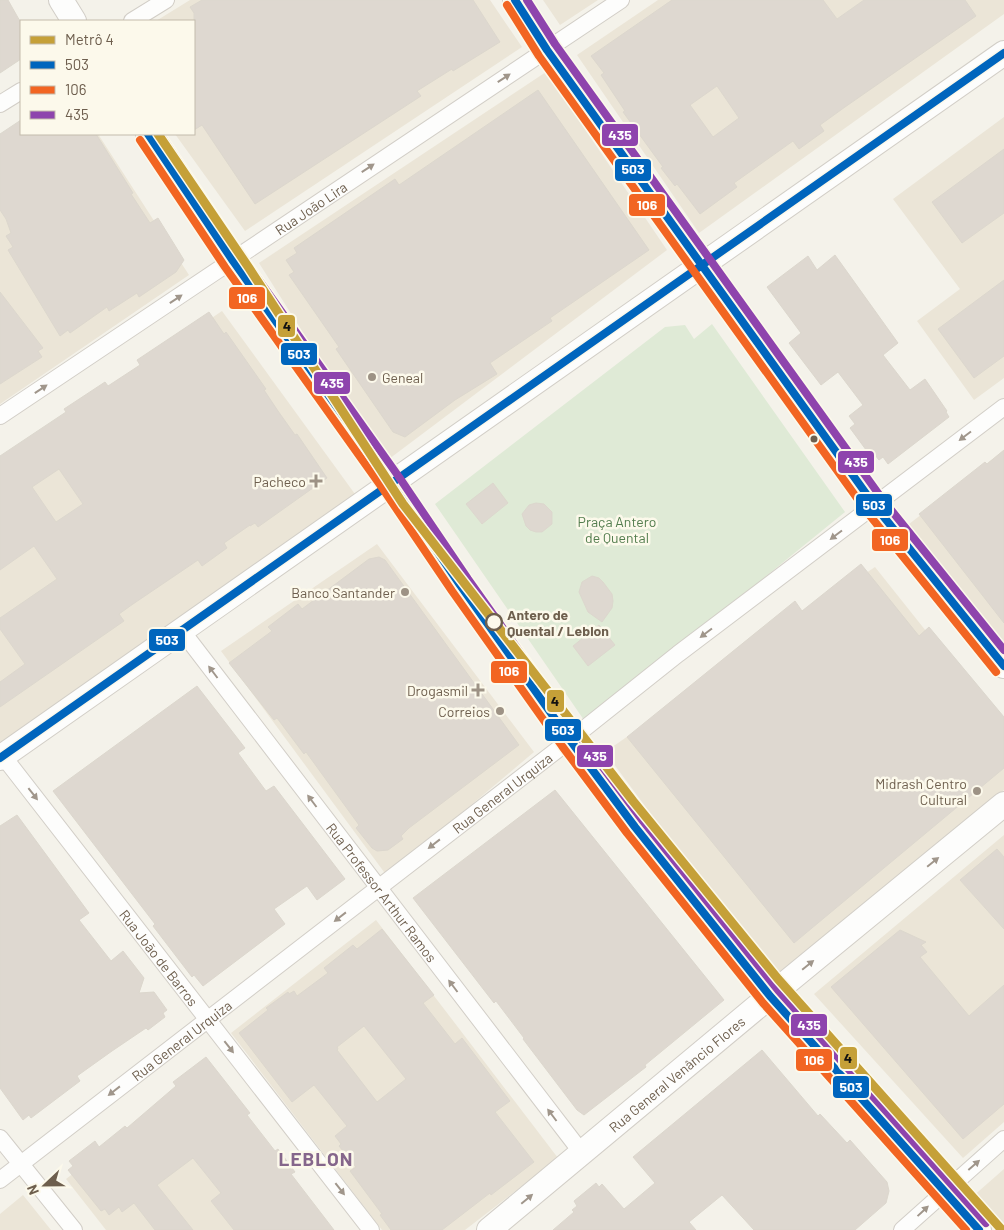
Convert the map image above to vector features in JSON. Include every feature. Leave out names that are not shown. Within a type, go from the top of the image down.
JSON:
[{"type":"main road","points":[[61,0],[73,20]]},
{"type":"main road","points":[[515,0],[547,50],[875,506],[1004,666]]},
{"type":"main road","points":[[2,757],[1004,52]]},
{"type":"main road","points":[[149,135],[233,261],[391,483],[460,585],[570,740],[635,827],[770,996],[979,1230]]},
{"type":"main road","name":"Rua General Venâncio Flores","points":[[489,1230],[1004,804]]},
{"type":"street","points":[[134,20],[166,0]]},
{"type":"street","name":"Rua João Lira","points":[[0,416],[621,0]]},
{"type":"street","points":[[0,104],[20,92]]},
{"type":"street","name":"Rua General Urquiza","points":[[0,1180],[570,740],[678,654],[1004,406]]},
{"type":"street","name":"Rua Professor Arthur Ramos","points":[[182,631],[582,1153]]},
{"type":"street","name":"Rua João de Barros","points":[[2,757],[371,1230]]},
{"type":"street","points":[[0,1138],[74,1230]]},
{"type":"street","points":[[902,1230],[1004,1139]]},
{"type":"shaded area","points":[[190,0],[490,0],[522,47],[245,231],[176,135],[195,135],[195,20],[158,20]]},
{"type":"shaded area","points":[[543,0],[598,0],[560,25]]},
{"type":"shaded area","points":[[658,0],[1004,0],[1004,14],[699,233],[577,55]]},
{"type":"shaded area","points":[[546,72],[667,250],[385,462],[259,263]]},
{"type":"shaded area","points":[[1004,117],[1004,378],[974,400],[917,321],[960,289],[893,199]]},
{"type":"shaded area","points":[[20,131],[20,135],[99,135],[189,275],[0,404],[0,144]]},
{"type":"shaded area","points":[[222,311],[360,501],[0,761],[0,462]]},
{"type":"shaded area","points":[[1004,450],[1004,650],[904,528]]},
{"type":"shaded area","points":[[377,544],[534,752],[387,876],[221,651]]},
{"type":"shaded area","points":[[875,567],[1004,729],[1004,790],[778,986],[605,752]]},
{"type":"shaded area","points":[[1004,835],[1004,1122],[963,1158],[814,994]]},
{"type":"shaded area","points":[[376,920],[558,1158],[465,1230],[382,1230],[231,1033]]},
{"type":"shaded area","points":[[204,1074],[322,1230],[106,1230],[66,1179]]},
{"type":"shaded area","points":[[1004,1169],[1004,1230],[1001,1230],[971,1198]]},
{"type":"shaded area","points":[[23,1195],[51,1230],[0,1230],[0,1214]]},
{"type":"green space","name":"Praça Antero de Quental","points":[[712,324],[845,512],[586,723],[435,504],[665,327],[685,325],[694,339]]},
{"type":"building","points":[[0,0],[8,0],[20,21],[20,60],[0,73]]},
{"type":"building","points":[[202,0],[473,0],[500,42],[417,91],[421,96],[255,204],[202,125],[195,129],[195,20],[194,13],[190,7]]},
{"type":"building","points":[[672,0],[823,0],[837,19],[864,0],[965,0],[976,16],[820,125],[824,131],[799,149],[793,141],[734,183],[737,187],[700,214],[677,184],[675,186],[661,168],[663,167],[623,112],[625,111],[601,75],[604,73],[591,56]],"holes":[[[717,86],[739,118],[713,137],[690,105]]]},
{"type":"building","points":[[538,90],[649,250],[550,318],[552,321],[490,363],[497,374],[455,400],[405,437],[393,432],[336,349],[339,347],[289,275],[294,272],[286,260],[297,253],[294,248],[395,179],[399,185]]},
{"type":"building","points":[[20,121],[20,135],[97,135],[150,223],[158,218],[184,260],[176,272],[139,297],[137,293],[109,311],[107,307],[70,333],[68,330],[60,336],[8,250],[13,247],[6,236],[11,233],[6,219],[0,210],[0,134]]},
{"type":"building","points":[[1004,149],[1004,213],[962,243],[932,202]]},
{"type":"building","points":[[835,255],[898,343],[883,355],[910,390],[925,379],[947,411],[949,417],[888,464],[883,457],[879,460],[875,455],[872,458],[850,428],[855,424],[849,416],[863,405],[838,372],[821,385],[789,343],[801,333],[767,287],[808,256],[817,270]]},
{"type":"building","points":[[1004,280],[1004,356],[974,378],[938,329]]},
{"type":"building","points":[[0,292],[43,348],[38,351],[42,357],[0,384]]},
{"type":"building","points":[[209,312],[224,334],[226,332],[266,389],[264,390],[278,411],[295,435],[297,434],[327,478],[258,527],[255,523],[250,525],[224,543],[227,548],[202,566],[198,560],[133,604],[119,614],[124,621],[0,707],[0,682],[25,664],[0,629],[0,618],[57,579],[34,546],[0,570],[0,456],[66,412],[64,409],[105,382],[108,386],[140,365],[137,360]],"holes":[[[59,469],[83,504],[56,522],[32,487]]]},
{"type":"building","points":[[1004,450],[1004,623],[919,514],[985,462],[987,464]]},
{"type":"building","points":[[493,483],[508,503],[482,524],[466,504]]},
{"type":"building","points":[[536,503],[544,504],[552,512],[552,524],[542,532],[530,530],[526,526],[522,514],[529,505]]},
{"type":"building","points":[[379,557],[385,560],[519,745],[409,828],[401,836],[403,839],[388,850],[377,851],[372,848],[356,828],[359,825],[306,752],[304,754],[277,718],[274,720],[229,663],[272,631],[268,627],[298,604],[302,609],[369,559]]},
{"type":"building","points":[[861,564],[919,636],[929,627],[1004,717],[1004,768],[794,943],[627,737],[795,601],[802,611]]},
{"type":"building","points":[[592,576],[599,578],[612,594],[612,608],[602,622],[588,612],[579,592],[582,582]]},
{"type":"building","points":[[599,625],[615,645],[588,666],[573,646]]},
{"type":"building","points":[[197,686],[245,748],[238,753],[266,791],[274,786],[345,879],[317,900],[307,886],[274,909],[285,924],[203,986],[194,975],[192,977],[153,926],[155,924],[53,791]]},
{"type":"building","points":[[555,790],[724,1000],[645,1065],[646,1067],[584,1115],[577,1110],[496,1001],[494,1003],[413,898]]},
{"type":"building","points":[[17,815],[89,913],[79,920],[111,961],[123,951],[144,978],[139,993],[154,992],[167,1010],[163,1013],[165,1017],[148,1030],[146,1028],[77,1076],[80,1081],[31,1118],[29,1115],[23,1120],[0,1088],[0,826]]},
{"type":"building","points":[[997,849],[1004,857],[1004,929],[960,880]]},
{"type":"building","points":[[382,929],[434,995],[423,1003],[455,1044],[462,1038],[510,1101],[495,1112],[534,1162],[442,1230],[391,1230],[380,1215],[382,1214],[350,1171],[356,1167],[339,1146],[341,1144],[335,1136],[347,1126],[314,1085],[292,1102],[239,1033],[268,1010],[266,1008],[288,992],[289,994],[294,991],[297,996],[328,973],[324,968],[353,945],[357,949]],"holes":[[[364,1026],[406,1079],[377,1102],[337,1050],[337,1047]]]},
{"type":"building","points":[[900,930],[926,942],[921,945],[927,952],[920,957],[969,1016],[1004,985],[1004,1104],[963,1139],[831,987]]},
{"type":"building","points":[[762,1050],[818,1116],[820,1114],[847,1143],[850,1140],[887,1182],[889,1191],[886,1203],[855,1230],[754,1230],[722,1195],[689,1222],[696,1230],[553,1230],[574,1212],[572,1210],[577,1206],[574,1201],[596,1183],[599,1187],[602,1184],[624,1209],[655,1183],[633,1157]]},
{"type":"building","points":[[206,1057],[250,1113],[247,1115],[275,1151],[278,1149],[295,1172],[291,1174],[334,1230],[234,1230],[211,1201],[221,1193],[193,1158],[157,1185],[193,1230],[155,1230],[134,1203],[122,1212],[119,1207],[109,1215],[105,1209],[101,1211],[68,1170],[73,1166],[69,1161],[95,1141],[99,1147],[125,1126],[127,1128],[176,1086],[173,1082]]},
{"type":"metro line","name":"4","points":[[159,135],[249,268],[403,504],[633,801],[778,979],[1002,1230]]},
{"type":"transit line","name":"503","points":[[515,0],[547,50],[875,506],[1004,666]]},
{"type":"transit line","name":"435","points":[[527,0],[555,44],[883,500],[1004,650]]},
{"type":"transit line","name":"106","points":[[507,5],[539,56],[867,512],[996,672]]},
{"type":"transit line","name":"503","points":[[0,758],[1004,53]]},
{"type":"transit line","name":"503","points":[[149,135],[233,261],[391,483],[460,585],[570,740],[635,827],[770,996],[979,1230]]},
{"type":"transit line","name":"435","points":[[161,135],[241,255],[399,477],[468,579],[578,734],[643,821],[778,990],[986,1223]]},
{"type":"transit line","name":"106","points":[[140,140],[225,267],[383,489],[452,591],[562,746],[627,833],[763,1003],[966,1230]]},
{"type":"place","name":"Geneal","points":[[372,377]]},
{"type":"place","name":"Pacheco","points":[[316,481]]},
{"type":"place","name":"Banco Santander","points":[[405,592]]},
{"type":"place","name":"Antero de Quental / Leblon","points":[[494,622]]},
{"type":"place","name":"Drogasmil","points":[[478,690]]},
{"type":"place","name":"Correios","points":[[500,711]]},
{"type":"place","name":"Midrash Centro Cultural","points":[[977,791]]},
{"type":"district","name":"LEBLON","points":[[316,1158]]}]
